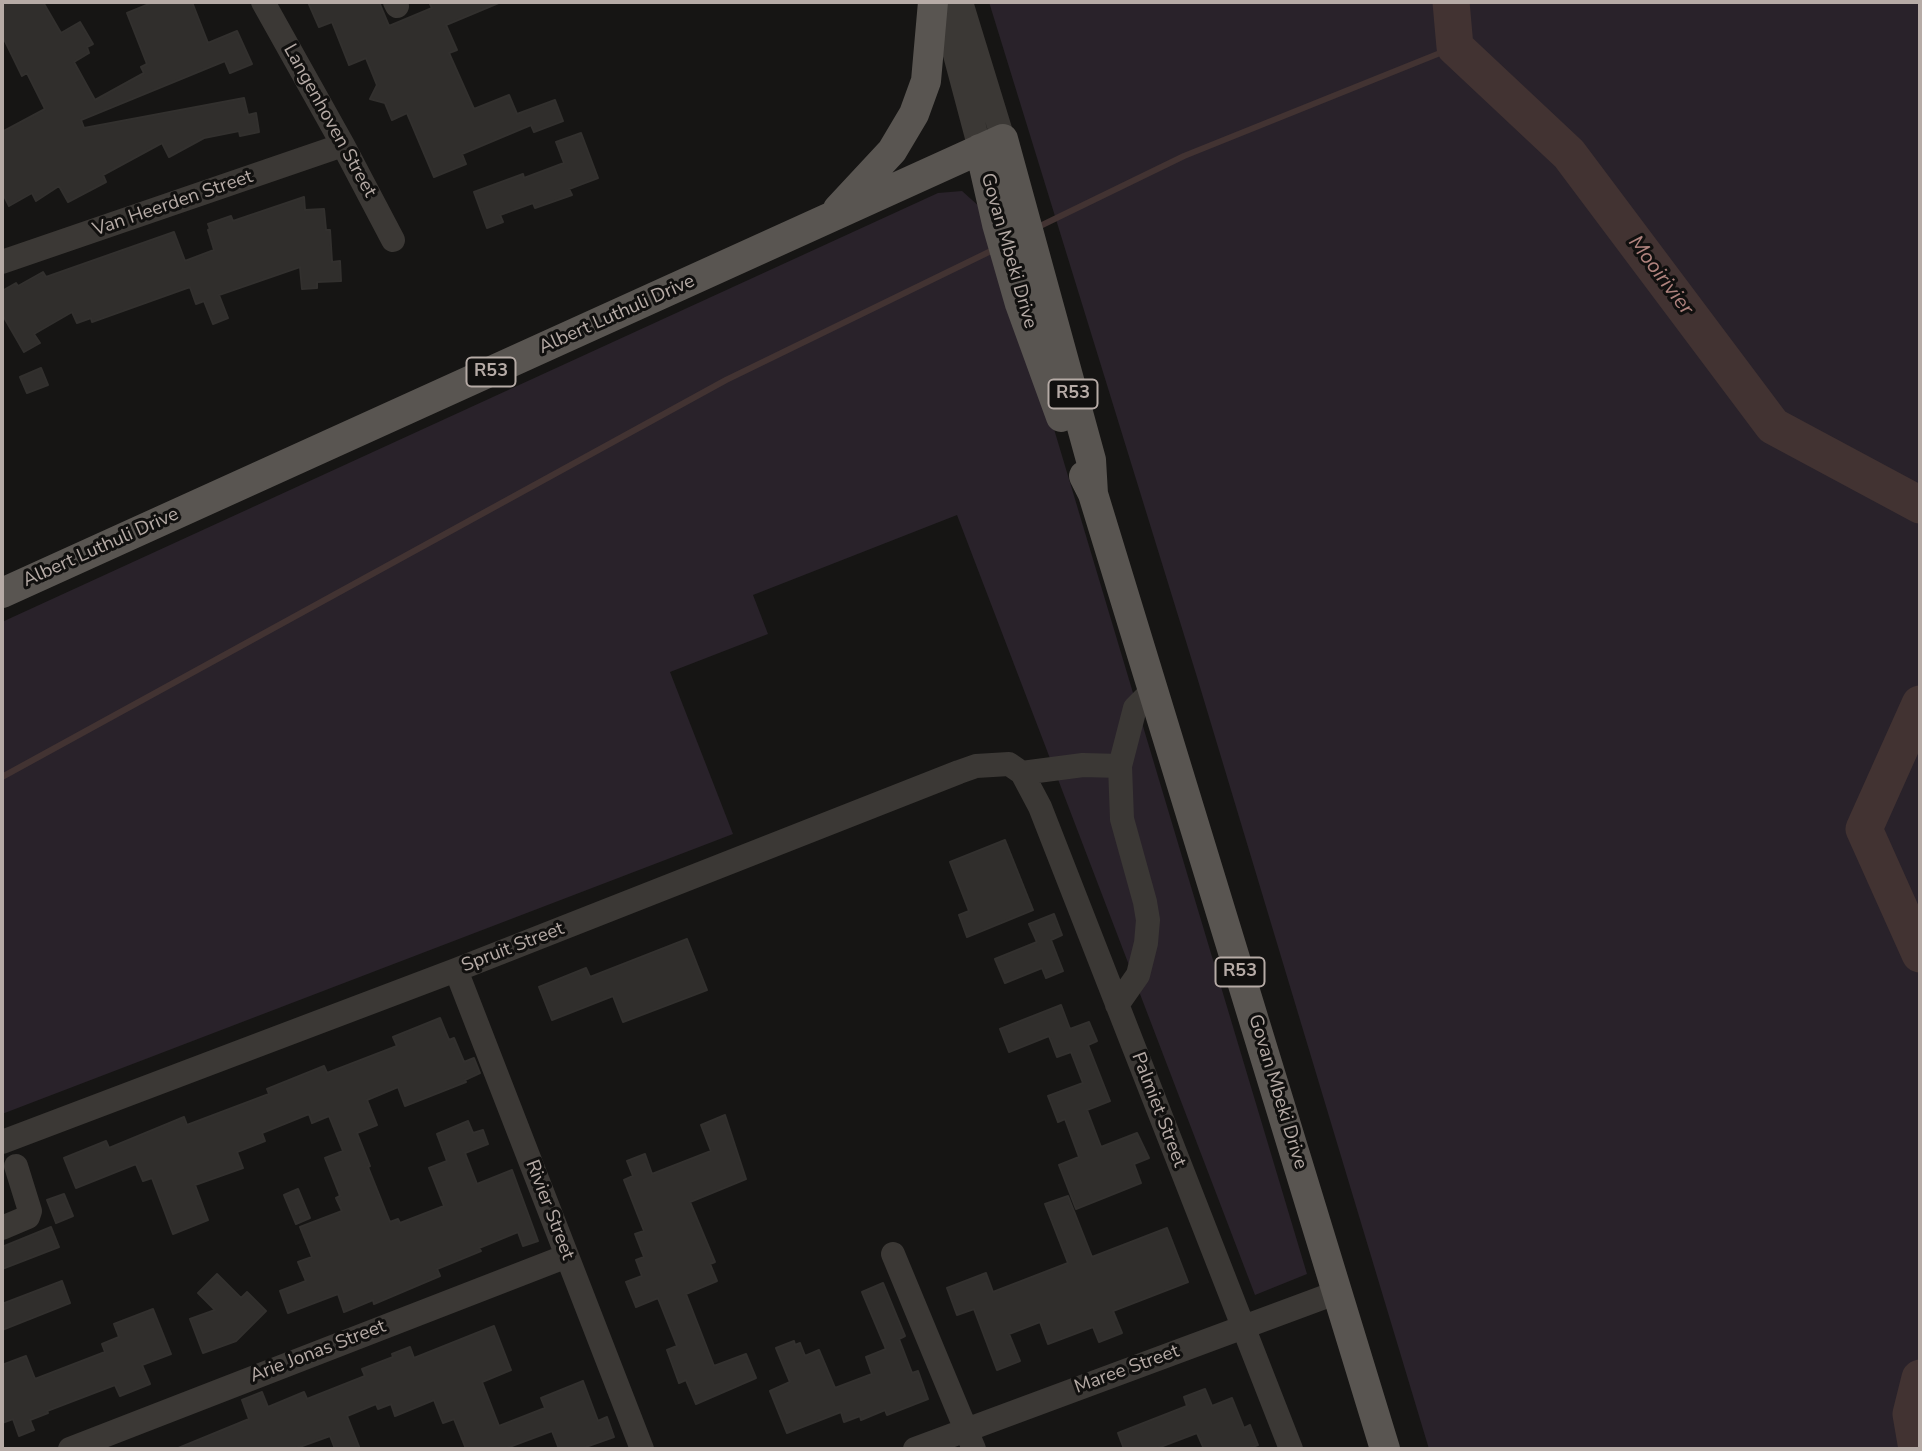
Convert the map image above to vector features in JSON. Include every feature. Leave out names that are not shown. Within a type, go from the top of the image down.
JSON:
[{"type":"main road","points":[[828,219],[892,151],[914,114],[926,81],[933,2]]},
{"type":"main road","name":"Albert Luthuli Drive","points":[[2,593],[991,144]]},
{"type":"main road","name":"Govan Mbeki Drive","points":[[991,144],[1009,219],[1078,464],[1093,494],[1385,1449]]},
{"type":"street","name":"Langenhoven Street","points":[[263,2],[393,240]]},
{"type":"street","name":"Govan Mbeki Drive","points":[[941,2],[991,144]]},
{"type":"street","name":"Govan Mbeki Drive","points":[[961,2],[991,144]]},
{"type":"street","name":"Van Heerden Street","points":[[2,262],[343,145]]},
{"type":"street","points":[[1117,1005],[1138,975],[1146,943],[1148,920],[1122,819],[1121,766],[1135,708],[1153,690]]},
{"type":"street","name":"Spruit Street","points":[[2,1142],[456,970],[975,766],[1009,764],[1022,773]]},
{"type":"street","points":[[1022,773],[1083,765],[1121,766]]},
{"type":"street","name":"Palmiet Street","points":[[1022,773],[1040,807],[1291,1449]]},
{"type":"street","name":"Rivier Street","points":[[456,970],[642,1449]]},
{"type":"street","points":[[2,1228],[28,1217],[30,1211],[16,1166]]},
{"type":"street","points":[[893,1254],[970,1439]]},
{"type":"street","name":"Arie Jonas Street","points":[[69,1449],[567,1256]]},
{"type":"street","name":"Maree Street","points":[[915,1449],[970,1439],[1243,1326],[1338,1292]]},
{"type":"shaded area","points":[[989,2],[1920,2],[1920,1449],[1429,1449],[1197,677]]},
{"type":"shaded area","points":[[962,191],[981,208],[1045,399],[1307,1274],[1255,1295],[957,515],[753,595],[768,634],[670,672],[733,834],[2,1114],[2,622],[938,193]]},
{"type":"building","points":[[2,2],[43,2],[61,33],[80,22],[93,44],[87,47],[89,53],[74,62],[95,100],[144,73],[141,67],[147,64],[127,13],[154,2],[192,2],[208,43],[237,31],[252,64],[230,73],[225,61],[81,120],[84,128],[244,98],[248,115],[256,113],[259,132],[240,136],[239,131],[204,138],[169,157],[162,143],[103,175],[106,182],[68,202],[59,186],[36,201],[32,193],[9,206],[2,192],[2,132],[45,109],[27,73],[22,76],[2,35]]},
{"type":"building","points":[[308,2],[379,2],[389,26],[432,8],[429,2],[501,2],[446,25],[457,50],[449,53],[474,109],[509,95],[517,114],[555,100],[563,121],[534,132],[531,125],[462,154],[466,164],[434,177],[407,113],[392,120],[385,103],[370,99],[377,85],[366,58],[349,65],[332,22],[319,27]]},
{"type":"building","points":[[581,133],[598,178],[569,189],[572,195],[535,208],[533,203],[500,215],[503,222],[487,228],[474,192],[523,174],[524,178],[564,163],[556,142]]},
{"type":"building","points":[[304,197],[305,210],[324,209],[326,230],[330,230],[332,262],[340,261],[341,281],[317,282],[317,288],[302,289],[300,267],[219,295],[228,318],[213,324],[204,301],[196,304],[190,287],[92,322],[91,318],[77,323],[72,312],[34,334],[40,343],[24,352],[2,314],[2,291],[16,283],[18,286],[43,272],[46,277],[174,232],[185,261],[214,250],[208,224],[231,216],[233,221]]},
{"type":"building","points":[[41,368],[48,385],[27,393],[20,377]]},
{"type":"building","points":[[1005,840],[1033,910],[967,937],[959,915],[969,911],[950,862]]},
{"type":"building","points":[[1054,914],[1062,935],[1051,940],[1063,971],[1046,978],[1042,968],[1005,983],[995,959],[1037,942],[1029,924]]},
{"type":"building","points":[[687,939],[707,990],[623,1022],[613,996],[552,1020],[539,987],[586,968],[590,977]]},
{"type":"building","points":[[1061,1005],[1070,1029],[1089,1022],[1097,1041],[1088,1045],[1110,1101],[1087,1110],[1101,1147],[1137,1133],[1149,1158],[1134,1164],[1141,1183],[1076,1209],[1059,1165],[1079,1157],[1065,1119],[1058,1122],[1048,1096],[1083,1083],[1071,1052],[1057,1057],[1049,1036],[1009,1052],[1000,1029]]},
{"type":"building","points":[[440,1018],[449,1040],[454,1038],[464,1062],[474,1058],[480,1073],[465,1080],[466,1082],[405,1106],[398,1087],[367,1100],[377,1125],[357,1133],[390,1222],[398,1219],[400,1223],[444,1206],[429,1168],[447,1161],[437,1134],[468,1121],[473,1133],[483,1130],[488,1144],[465,1153],[477,1184],[512,1170],[538,1241],[523,1246],[518,1232],[437,1269],[440,1276],[374,1304],[373,1300],[344,1312],[338,1294],[288,1313],[280,1291],[306,1281],[298,1262],[312,1257],[300,1227],[342,1211],[336,1198],[340,1196],[325,1158],[343,1151],[329,1116],[312,1123],[309,1114],[262,1133],[265,1141],[237,1152],[243,1168],[195,1185],[208,1220],[173,1234],[152,1178],[143,1181],[136,1164],[76,1188],[64,1158],[106,1141],[109,1148],[184,1117],[187,1125],[269,1094],[267,1089],[324,1066],[327,1073],[397,1046],[393,1037]]},
{"type":"building","points":[[725,1115],[746,1179],[690,1202],[715,1262],[710,1264],[717,1281],[686,1294],[714,1366],[746,1354],[756,1378],[696,1404],[686,1380],[679,1383],[667,1350],[677,1346],[658,1298],[636,1307],[626,1282],[642,1276],[636,1260],[644,1257],[635,1234],[644,1231],[624,1180],[633,1176],[627,1161],[645,1154],[652,1174],[711,1151],[701,1125]]},
{"type":"building","points":[[298,1189],[310,1218],[296,1224],[284,1195]]},
{"type":"building","points":[[64,1194],[73,1216],[56,1223],[47,1200]]},
{"type":"building","points":[[1068,1196],[1092,1257],[1167,1228],[1188,1282],[1113,1311],[1122,1333],[1099,1342],[1093,1327],[1048,1344],[1040,1322],[1009,1334],[1020,1361],[997,1370],[974,1309],[957,1315],[947,1288],[986,1273],[993,1292],[1068,1263],[1045,1204]]},
{"type":"building","points":[[51,1227],[59,1247],[2,1269],[2,1247]]},
{"type":"building","points":[[217,1274],[241,1298],[247,1292],[266,1311],[236,1341],[203,1353],[190,1319],[215,1310],[198,1293]]},
{"type":"building","points":[[62,1281],[70,1303],[2,1330],[2,1304]]},
{"type":"building","points":[[883,1283],[905,1336],[899,1339],[912,1373],[918,1371],[928,1399],[887,1415],[885,1410],[861,1420],[860,1416],[844,1422],[841,1412],[787,1433],[770,1391],[790,1382],[776,1348],[794,1341],[795,1345],[800,1343],[805,1356],[819,1350],[835,1388],[872,1374],[866,1357],[886,1349],[862,1292]]},
{"type":"building","points":[[153,1309],[171,1354],[142,1365],[150,1384],[120,1396],[115,1385],[47,1411],[48,1413],[30,1420],[34,1430],[19,1436],[13,1419],[2,1423],[2,1365],[26,1356],[35,1379],[105,1352],[102,1344],[119,1337],[114,1324]]},
{"type":"building","points":[[494,1326],[511,1370],[482,1382],[499,1426],[545,1408],[541,1398],[583,1381],[598,1421],[607,1417],[614,1437],[580,1449],[559,1449],[552,1431],[504,1449],[466,1449],[454,1419],[443,1423],[434,1400],[395,1416],[391,1404],[378,1409],[376,1404],[347,1416],[360,1449],[335,1449],[330,1436],[294,1449],[176,1449],[249,1419],[242,1400],[262,1392],[268,1407],[304,1392],[307,1399],[365,1376],[362,1369],[393,1357],[392,1354],[410,1347],[414,1358]]},
{"type":"building","points":[[1205,1389],[1212,1406],[1232,1398],[1244,1428],[1250,1425],[1258,1445],[1247,1449],[1204,1449],[1197,1433],[1155,1449],[1124,1449],[1118,1433],[1187,1406],[1184,1397]]},
{"type":"waterway","name":"Mooirivier","points":[[1451,2],[1455,47],[1569,154],[1773,426],[1920,505]]},
{"type":"waterway","points":[[1036,228],[1184,156],[1455,47]]},
{"type":"waterway","points":[[2,777],[726,380],[995,249]]},
{"type":"waterway","name":"Mooirivier","points":[[1920,704],[1864,829],[1920,954]]},
{"type":"waterway","name":"Mooirivier","points":[[1917,1449],[1911,1414],[1920,1378]]}]
